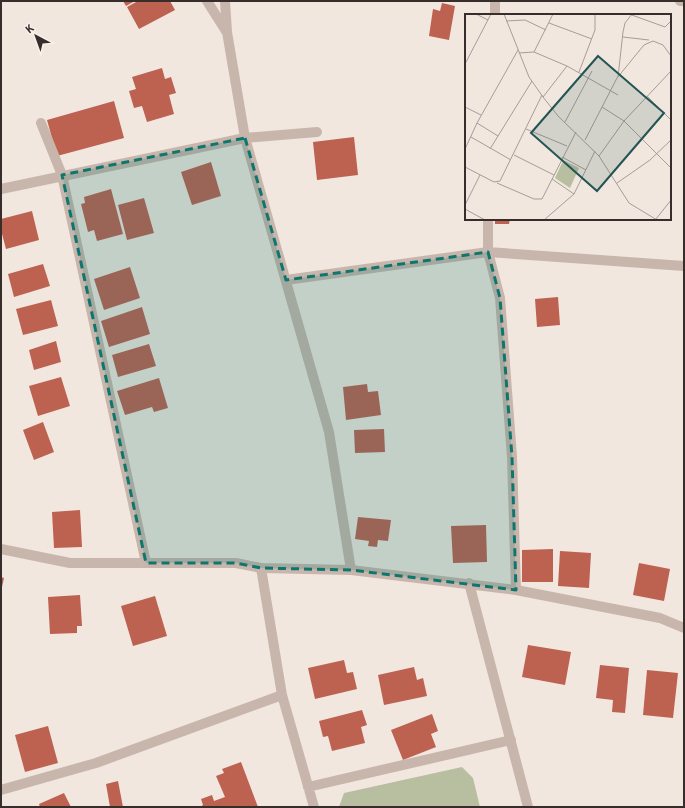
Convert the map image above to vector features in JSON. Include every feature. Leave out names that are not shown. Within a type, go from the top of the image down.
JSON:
[{"type":"street","points":[[207,1],[227,32]]},
{"type":"street","points":[[225,1],[227,32],[246,138],[329,432],[351,570]]},
{"type":"street","points":[[495,1],[495,14]]},
{"type":"street","points":[[41,123],[62,175],[146,563]]},
{"type":"street","points":[[1,189],[62,175],[246,138],[317,132]]},
{"type":"street","points":[[488,220],[488,252],[500,298],[512,457],[516,590]]},
{"type":"street","points":[[286,280],[488,252],[684,266]]},
{"type":"street","points":[[1,549],[70,563],[236,563],[261,568],[351,570],[469,583],[516,590],[660,618],[684,628]]},
{"type":"street","points":[[261,568],[282,695],[314,807]]},
{"type":"street","points":[[469,583],[528,807]]},
{"type":"street","points":[[1,790],[96,763],[282,695]]},
{"type":"street","points":[[308,787],[511,740]]},
{"type":"highlighted area","points":[[245,138],[286,280],[488,252],[500,298],[512,457],[516,590],[351,570],[261,568],[236,563],[146,563],[62,175]]},
{"type":"green space","points":[[462,767],[473,778],[480,807],[339,807],[344,793]]},
{"type":"building","points":[[123,1],[135,1],[126,6]]},
{"type":"building","points":[[138,1],[170,1],[175,10],[139,29],[127,7]]},
{"type":"building","points":[[442,3],[455,6],[449,40],[429,36],[433,9],[440,11]]},
{"type":"building","points":[[162,68],[165,79],[171,77],[176,93],[169,95],[174,114],[147,122],[142,106],[134,108],[129,91],[136,89],[132,77]]},
{"type":"building","points":[[114,101],[124,138],[57,156],[47,120]]},
{"type":"building","points":[[354,137],[358,175],[317,180],[313,142]]},
{"type":"building","points":[[211,162],[221,196],[192,205],[181,172]]},
{"type":"building","points":[[111,189],[123,234],[97,241],[94,230],[88,232],[81,204],[85,203],[84,197]]},
{"type":"building","points":[[144,198],[154,233],[127,240],[118,205]]},
{"type":"building","points":[[32,211],[39,240],[6,249],[1,230],[1,219]]},
{"type":"building","points":[[495,220],[510,220],[509,224],[495,224]]},
{"type":"building","points":[[43,264],[50,286],[14,297],[8,274]]},
{"type":"building","points":[[130,267],[140,298],[104,310],[94,279]]},
{"type":"building","points":[[558,297],[560,325],[537,327],[535,299]]},
{"type":"building","points":[[51,300],[58,326],[23,335],[16,309]]},
{"type":"building","points":[[142,307],[150,334],[109,347],[101,321]]},
{"type":"building","points":[[56,341],[61,362],[34,370],[29,350]]},
{"type":"building","points":[[149,344],[156,366],[118,377],[112,355]]},
{"type":"building","points":[[61,377],[70,406],[38,416],[29,386]]},
{"type":"building","points":[[159,378],[168,408],[154,412],[152,407],[125,415],[117,391]]},
{"type":"building","points":[[367,384],[368,392],[378,391],[381,415],[346,420],[343,387]]},
{"type":"building","points":[[43,422],[54,452],[34,460],[23,430]]},
{"type":"building","points":[[384,429],[385,452],[355,453],[354,430]]},
{"type":"building","points":[[80,510],[82,547],[54,548],[52,512]]},
{"type":"building","points":[[358,517],[391,520],[388,541],[378,540],[377,547],[368,546],[369,541],[355,539]]},
{"type":"building","points":[[486,525],[487,562],[453,563],[451,526]]},
{"type":"building","points":[[553,549],[553,582],[522,582],[522,550]]},
{"type":"building","points":[[560,551],[591,553],[589,588],[558,586]]},
{"type":"building","points":[[639,563],[670,569],[664,601],[633,595]]},
{"type":"building","points":[[1,577],[4,578],[2,587],[1,587]]},
{"type":"building","points":[[80,595],[82,626],[77,626],[77,633],[50,634],[48,597]]},
{"type":"building","points":[[155,596],[167,636],[133,646],[121,606]]},
{"type":"building","points":[[528,645],[571,652],[565,685],[522,677]]},
{"type":"building","points":[[344,660],[347,673],[353,672],[357,689],[315,699],[308,668]]},
{"type":"building","points":[[600,665],[629,668],[625,713],[612,712],[613,700],[596,698]]},
{"type":"building","points":[[414,667],[417,680],[423,678],[427,696],[384,705],[378,675]]},
{"type":"building","points":[[647,670],[678,673],[673,718],[643,715]]},
{"type":"building","points":[[362,710],[367,725],[361,727],[365,743],[332,751],[328,736],[323,737],[319,721]]},
{"type":"building","points":[[432,714],[438,731],[431,734],[436,747],[403,760],[391,730]]},
{"type":"building","points":[[48,726],[58,763],[25,772],[15,735]]},
{"type":"building","points":[[241,762],[258,807],[200,807],[203,805],[201,799],[212,795],[214,801],[225,797],[216,776],[224,773],[222,769]]},
{"type":"building","points":[[118,781],[123,807],[110,807],[106,784]]},
{"type":"building","points":[[64,793],[71,807],[40,807],[39,804]]}]
